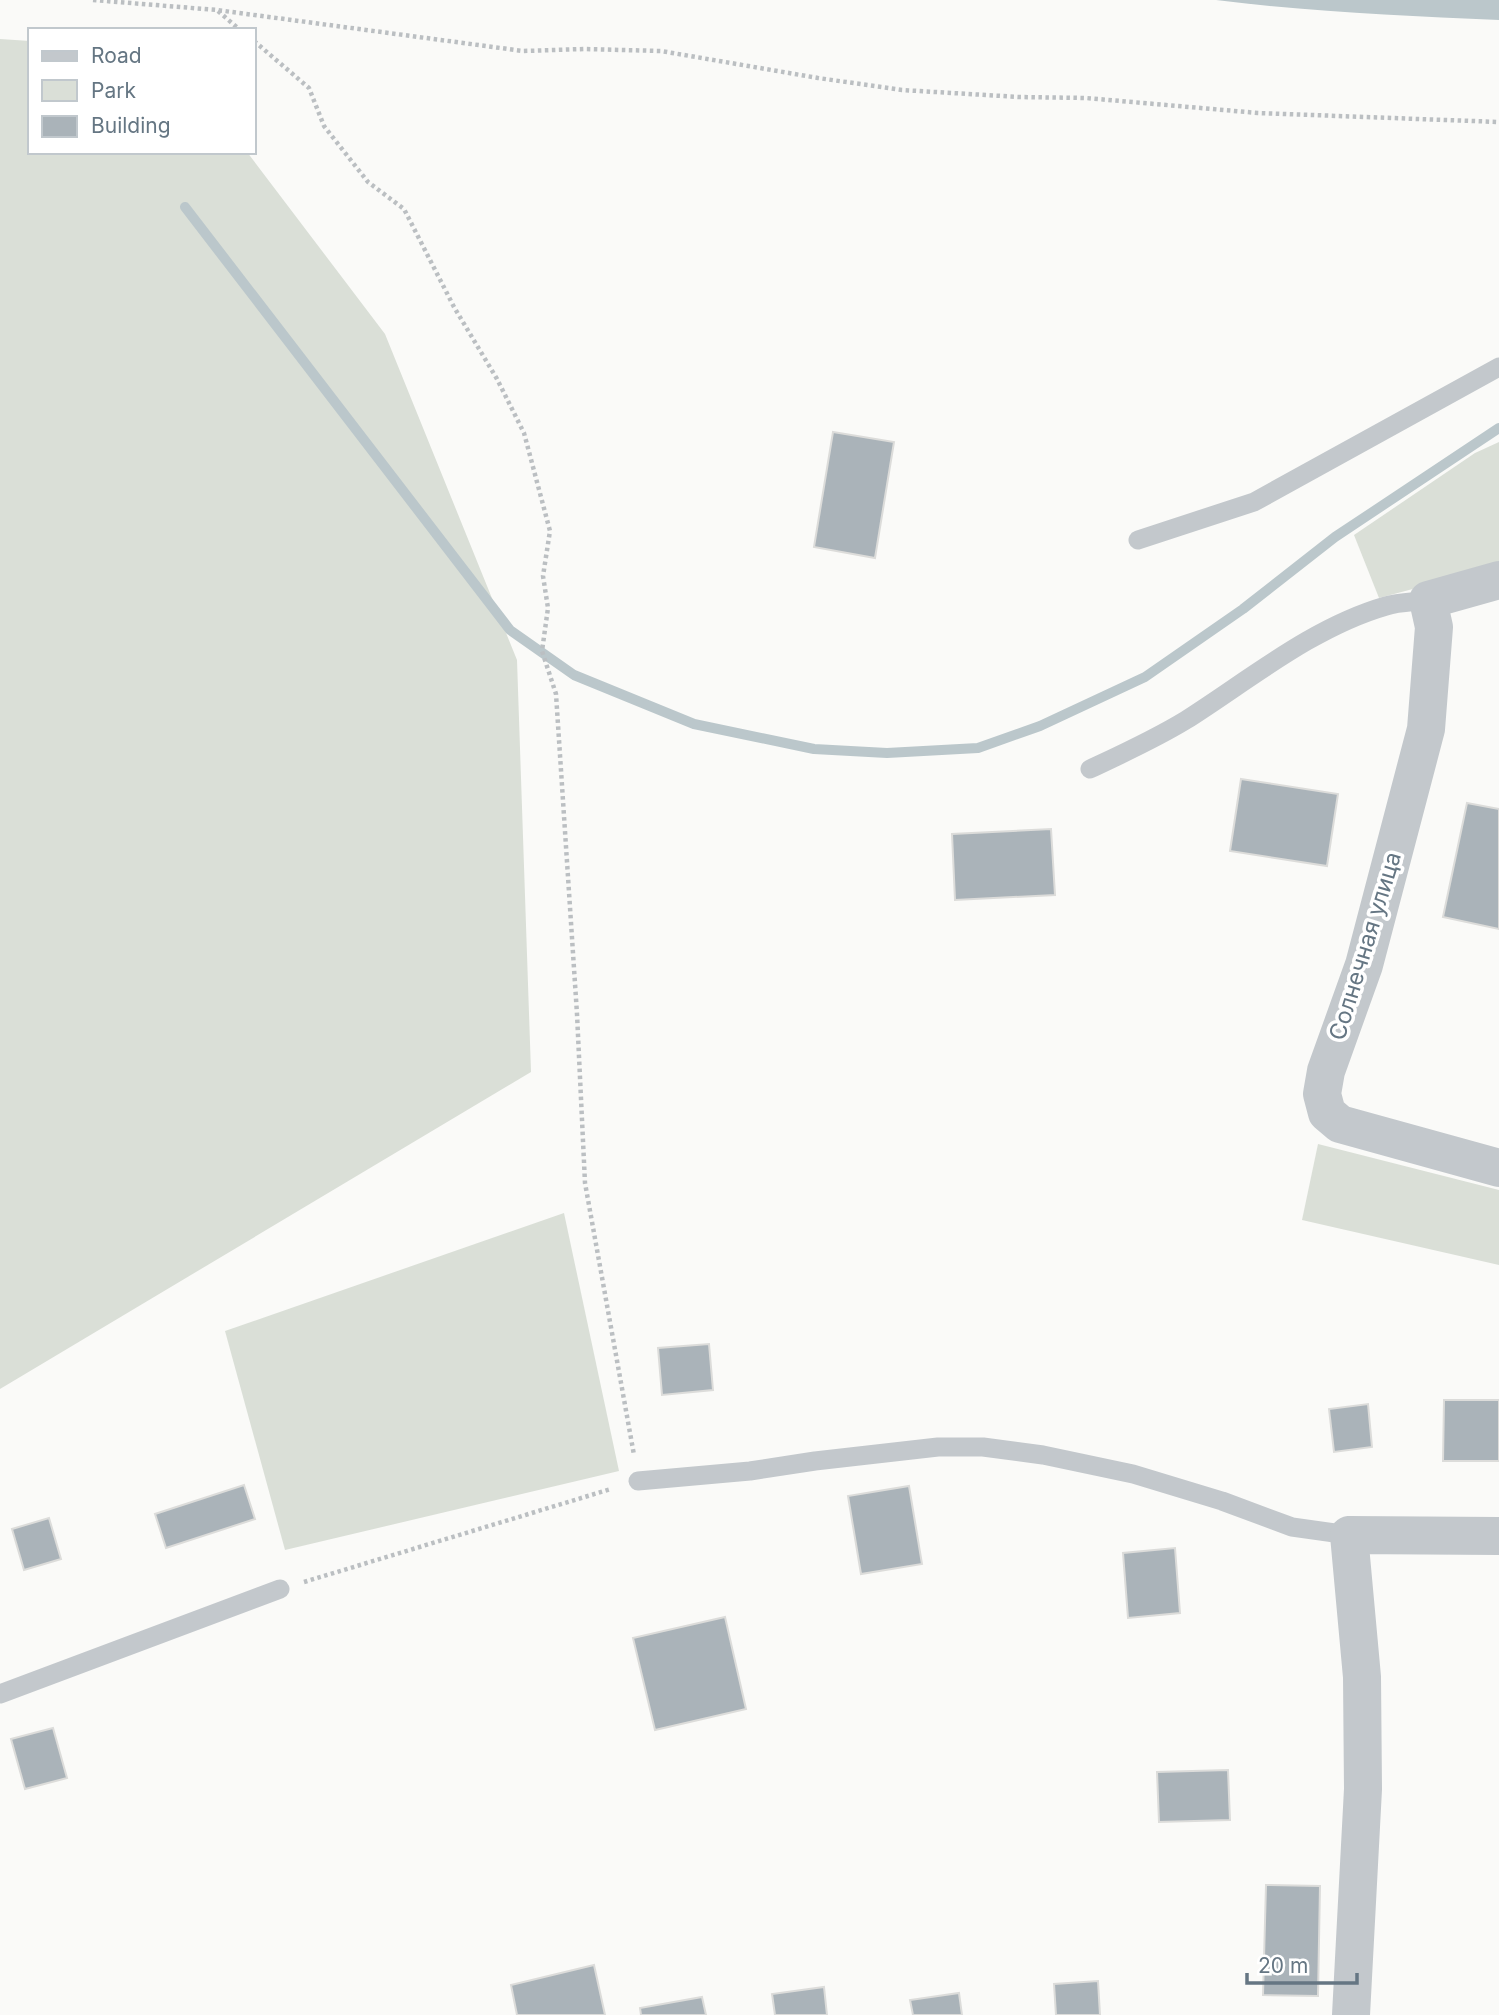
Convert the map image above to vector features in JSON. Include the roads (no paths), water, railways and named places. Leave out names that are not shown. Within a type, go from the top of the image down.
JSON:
[{"type":"street","points":[[1429,600],[1499,580]]},
{"type":"street","name":"Солнечная улица","points":[[1429,600],[1434,627],[1426,729],[1364,965],[1326,1071],[1322,1094],[1327,1113],[1340,1124],[1499,1168]]},
{"type":"street","points":[[1351,2015],[1363,1789],[1362,1677],[1349,1535],[1499,1536]]},
{"type":"lane","points":[[1138,540],[1254,502],[1499,367]]},
{"type":"lane","points":[[1090,769],[1184,721],[1270,663],[1355,618],[1388,605],[1429,600]]},
{"type":"lane","points":[[638,1480],[750,1471],[939,1447],[983,1447],[1043,1455],[1133,1474],[1222,1501],[1292,1527],[1349,1535]]},
{"type":"lane","points":[[0,1694],[280,1589]]},
{"type":"waterway","points":[[185,207],[510,630],[574,675],[694,724],[814,749],[887,753],[978,748],[1040,726],[1145,677],[1243,609],[1335,537],[1499,428]]}]
